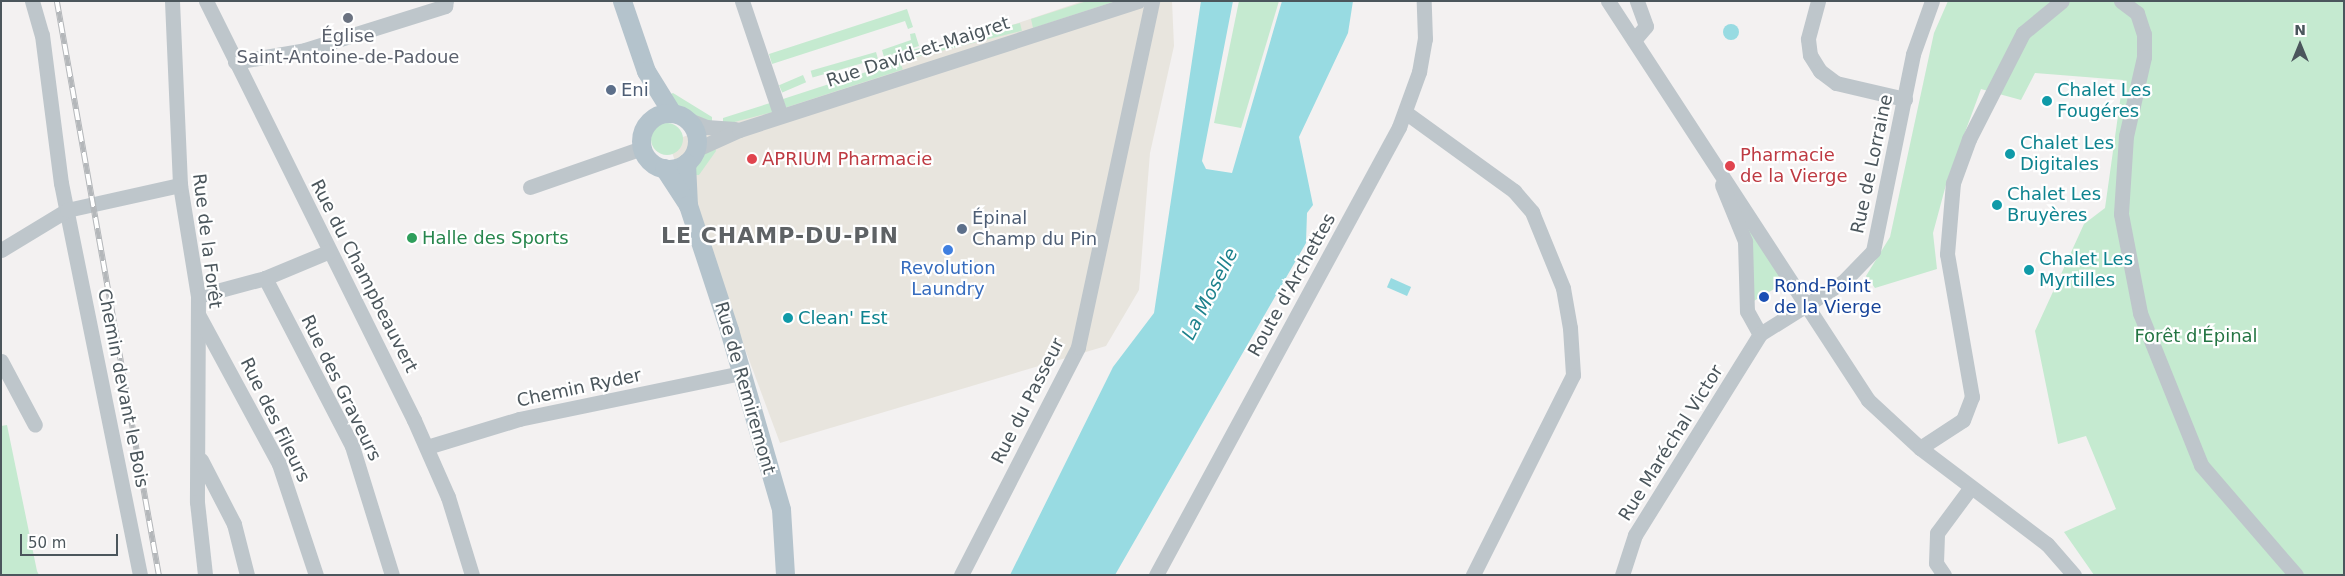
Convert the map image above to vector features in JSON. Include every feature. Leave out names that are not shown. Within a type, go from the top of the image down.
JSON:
[{"type":"main road","points":[[622,1],[646,72],[647,124],[642,148],[647,158],[664,168],[691,156],[693,128],[678,115],[646,72]]},
{"type":"main road","points":[[647,124],[659,115],[678,115]]},
{"type":"main road","name":"Rue de Remiremont","points":[[688,205],[691,156]]},
{"type":"main road","name":"Rue de Remiremont","points":[[664,168],[688,205],[742,373],[781,509],[785,575]]},
{"type":"street","name":"Chemin devant le Bois","points":[[32,1],[42,35],[67,210],[140,575]]},
{"type":"street","name":"Rue de la Forêt","points":[[172,1],[180,185],[198,296],[200,459],[197,502],[205,575]]},
{"type":"street","name":"Rue du Champbeauvert","points":[[206,1],[427,447],[472,575]]},
{"type":"street","points":[[235,62],[305,50],[445,6],[446,1]]},
{"type":"street","points":[[742,1],[781,116]]},
{"type":"street","name":"Rue David-et-Maigret","points":[[691,156],[738,130],[1138,1]]},
{"type":"street","name":"Rue du Passeur","points":[[961,575],[1078,347],[1152,1]]},
{"type":"street","name":"Route d'Archettes","points":[[1156,575],[1405,112],[1425,38],[1424,1]]},
{"type":"street","points":[[1608,1],[1718,174],[1805,302],[1868,400],[1920,448],[2047,544],[2074,575]]},
{"type":"street","points":[[1634,40],[1646,26],[1637,1]]},
{"type":"street","points":[[1818,1],[1808,39],[1810,55],[1820,72],[1836,83],[1905,98]]},
{"type":"street","name":"Rue de Lorraine","points":[[1805,302],[1843,282],[1873,251],[1913,54],[1932,1]]},
{"type":"street","points":[[1920,448],[1963,420],[1972,397],[1947,254],[1953,183],[1969,139],[2023,33],[2062,1]]},
{"type":"street","points":[[2120,1],[2137,13],[2144,34],[2144,57],[2126,136],[2120,214],[2140,313],[2200,465],[2296,575]]},
{"type":"street","points":[[1405,112],[1514,191],[1532,212],[1563,288],[1574,355],[1573,375],[1473,575]]},
{"type":"street","name":"Rue David-et-Maigret","points":[[678,115],[706,127],[738,130]]},
{"type":"street","points":[[530,187],[642,148]]},
{"type":"street","points":[[1718,174],[1745,240],[1748,258],[1747,310],[1760,334]]},
{"type":"street","points":[[1,250],[67,210],[180,185]]},
{"type":"street","points":[[198,296],[265,278],[330,251]]},
{"type":"street","name":"Rue des Graveurs","points":[[265,278],[352,446],[392,575]]},
{"type":"street","name":"Rue Maréchal Victor","points":[[1622,575],[1635,535],[1760,334],[1805,302]]},
{"type":"street","name":"Rue des Fileurs","points":[[198,315],[279,464],[316,575]]},
{"type":"street","points":[[1,361],[35,425]]},
{"type":"street","name":"Chemin Ryder","points":[[427,447],[519,419],[742,373]]},
{"type":"street","points":[[200,459],[234,524],[247,575]]},
{"type":"street","points":[[1944,575],[1935,555],[1937,533],[1971,487]]},
{"type":"shaded area","points":[[1083,1],[1172,1],[1174,46],[1150,153],[1139,290],[1106,346],[780,443],[668,142]]},
{"type":"green space","points":[[1087,1],[1116,1],[1033,28],[1031,19]]},
{"type":"green space","points":[[1239,1],[1279,1],[1241,128],[1214,123]]},
{"type":"green space","name":"Forêt d'Épinal","points":[[1948,1],[2344,1],[2344,575],[2094,575],[2064,532],[2116,509],[2086,436],[2058,444],[2035,331],[2084,224],[2105,208],[2123,80],[2035,73],[2021,100],[1981,89],[1947,181],[1933,233],[1937,269],[1875,288],[1866,276],[1890,237],[1934,33]]},
{"type":"green space","points":[[907,9],[913,27],[908,29],[905,21],[772,64],[769,54]]},
{"type":"green space","points":[[1020,23],[1022,31],[905,60],[904,52]]},
{"type":"green space","points":[[915,33],[919,46],[884,57],[882,50],[911,40],[910,34]]},
{"type":"green space","points":[[876,52],[878,59],[813,77],[811,71]]},
{"type":"green space","points":[[900,61],[903,70],[786,108],[783,99]]},
{"type":"green space","points":[[803,75],[806,82],[782,93],[779,85]]},
{"type":"green space","points":[[673,93],[712,117],[712,123],[677,106],[666,96]]},
{"type":"green space","points":[[770,103],[773,112],[723,125],[723,118]]},
{"type":"green space","points":[[667,123],[673,124],[678,128],[682,133],[682,145],[678,150],[673,154],[667,155],[661,154],[656,150],[652,145],[651,139],[652,133],[656,128],[661,124]]},
{"type":"green space","points":[[714,144],[716,151],[699,175],[693,175],[700,154]]},
{"type":"green space","points":[[1740,213],[1784,283],[1752,302],[1751,255]]},
{"type":"green space","points":[[7,425],[39,575],[1,575],[1,426]]},
{"type":"water","name":"La Moselle","points":[[1201,1],[1233,1],[1202,161],[1206,169],[1232,173],[1282,1],[1353,1],[1348,33],[1299,137],[1313,205],[1307,213],[1306,243],[1115,575],[1010,575],[1113,367],[1154,313]]},
{"type":"water","points":[[1728,24],[1734,24],[1739,29],[1737,38],[1728,40],[1723,35],[1723,29]]},
{"type":"water","points":[[1391,278],[1411,287],[1407,296],[1387,287]]},
{"type":"railway","points":[[57,1],[159,575]]},
{"type":"place","name":"Église Saint-Antoine-de-Padoue","points":[[348,18]]},
{"type":"place","name":"Eni","points":[[611,90]]},
{"type":"place","name":"Chalet Les Fougéres","points":[[2047,101]]},
{"type":"place","name":"Chalet Les Digitales","points":[[2010,154]]},
{"type":"place","name":"APRIUM Pharmacie","points":[[752,159]]},
{"type":"place","name":"Pharmacie de la Vierge","points":[[1730,166]]},
{"type":"place","name":"Chalet Les Bruyères","points":[[1997,205]]},
{"type":"place","name":"Épinal Champ du Pin","points":[[962,229]]},
{"type":"place","name":"Halle des Sports","points":[[412,238]]},
{"type":"place","name":"Revolution Laundry","points":[[948,250]]},
{"type":"place","name":"Chalet Les Myrtilles","points":[[2029,270]]},
{"type":"place","name":"Rond-Point de la Vierge","points":[[1764,297]]},
{"type":"place","name":"Clean' Est","points":[[788,318]]},
{"type":"district","name":"LE CHAMP-DU-PIN","points":[[780,236]]}]
